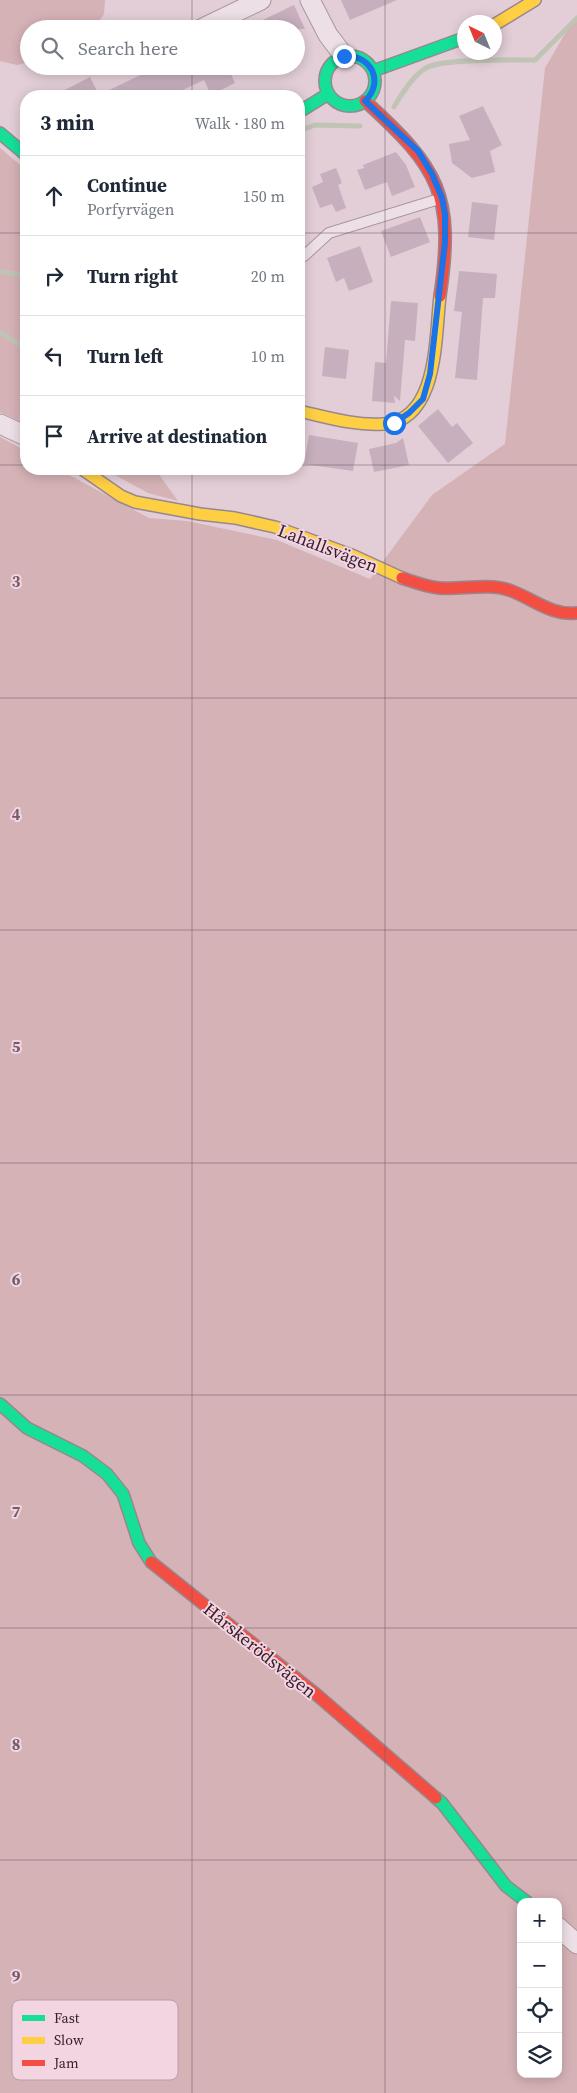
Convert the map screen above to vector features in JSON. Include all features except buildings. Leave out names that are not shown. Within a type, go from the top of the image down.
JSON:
[{"type":"street","points":[[220,20],[262,0]]},
{"type":"street","points":[[310,0],[328,35],[344,56]]},
{"type":"street","points":[[502,21],[535,0]]},
{"type":"street","points":[[373,70],[457,40]]},
{"type":"street","points":[[344,56],[362,58],[373,70],[375,85],[365,101],[347,106],[338,103],[328,94],[325,82],[327,70],[334,61],[344,56]]},
{"type":"street","points":[[305,108],[328,94]]},
{"type":"street","points":[[305,412],[368,424],[394,423],[409,413],[423,399],[430,374],[445,242],[445,214],[442,198],[432,174],[418,151],[365,101]]},
{"type":"street","points":[[0,133],[20,150]]},
{"type":"street","points":[[0,424],[20,433]]},
{"type":"street","name":"Lahallsvägen","points":[[91,475],[121,496],[135,502],[200,514],[235,518],[275,527],[354,556],[402,578],[426,586],[508,590],[547,609],[569,614],[577,613]]},
{"type":"street","name":"Hårskerödsvägen","points":[[0,1404],[27,1428],[83,1456],[107,1474],[123,1494],[139,1544],[151,1562],[316,1695],[442,1803],[488,1866],[506,1886],[522,1898]]},
{"type":"street","points":[[562,1931],[577,1944]]},
{"type":"lane","points":[[305,255],[330,234],[442,198]]},
{"type":"shaded area","points":[[0,0],[105,0],[104,14],[100,20],[20,20],[20,64],[0,61]]},
{"type":"shaded area","points":[[577,17],[577,2093],[0,2093],[0,437],[20,448],[20,475],[69,475],[149,518],[187,521],[277,540],[370,579],[432,495],[505,444],[545,68],[570,25]]},
{"type":"shaded area","points":[[0,148],[20,165],[20,421],[0,412]]},
{"type":"shaded area","points":[[115,475],[159,475],[178,501],[148,493]]},
{"type":"waterway","points":[[394,107],[412,80],[426,68],[462,61],[535,60],[577,18]]},
{"type":"waterway","points":[[305,129],[315,125],[360,126]]},
{"type":"waterway","points":[[2,272],[20,275]]},
{"type":"waterway","points":[[0,332],[20,343]]},
{"type":"traffic: fast","points":[[373,71],[457,41]]},
{"type":"traffic: fast","points":[[345,56],[355,56],[368,63],[375,76],[375,81],[375,86],[368,99],[355,106],[345,106],[336,102],[329,95],[325,86],[325,76],[329,67],[336,60],[345,56]]},
{"type":"traffic: fast","points":[[305,108],[328,94]]},
{"type":"traffic: fast","points":[[0,133],[20,150]]},
{"type":"traffic: fast","points":[[0,1404],[27,1428],[83,1456],[107,1474],[123,1494],[139,1543],[151,1562]]},
{"type":"traffic: fast","points":[[436,1798],[442,1803],[506,1886],[522,1898]]},
{"type":"traffic: slow","points":[[502,20],[535,0]]},
{"type":"traffic: slow","points":[[305,412],[362,424],[383,424],[401,419],[415,408],[424,393],[431,374],[435,353],[440,296]]},
{"type":"traffic: slow","points":[[91,475],[121,496],[135,502],[200,514],[235,518],[275,527],[354,556],[402,578]]},
{"type":"traffic: jam","points":[[365,101],[410,146],[425,166],[436,186],[442,208],[445,232],[440,296]]},
{"type":"traffic: jam","points":[[402,578],[439,588],[501,588],[559,612],[577,613]]},
{"type":"traffic: jam","points":[[151,1562],[317,1695],[436,1798]]},
{"type":"route","points":[[344,56],[362,58],[373,70],[374,89],[365,101],[418,151],[432,174],[442,198],[445,214],[445,242],[430,374],[423,399],[409,413],[394,423]]}]
